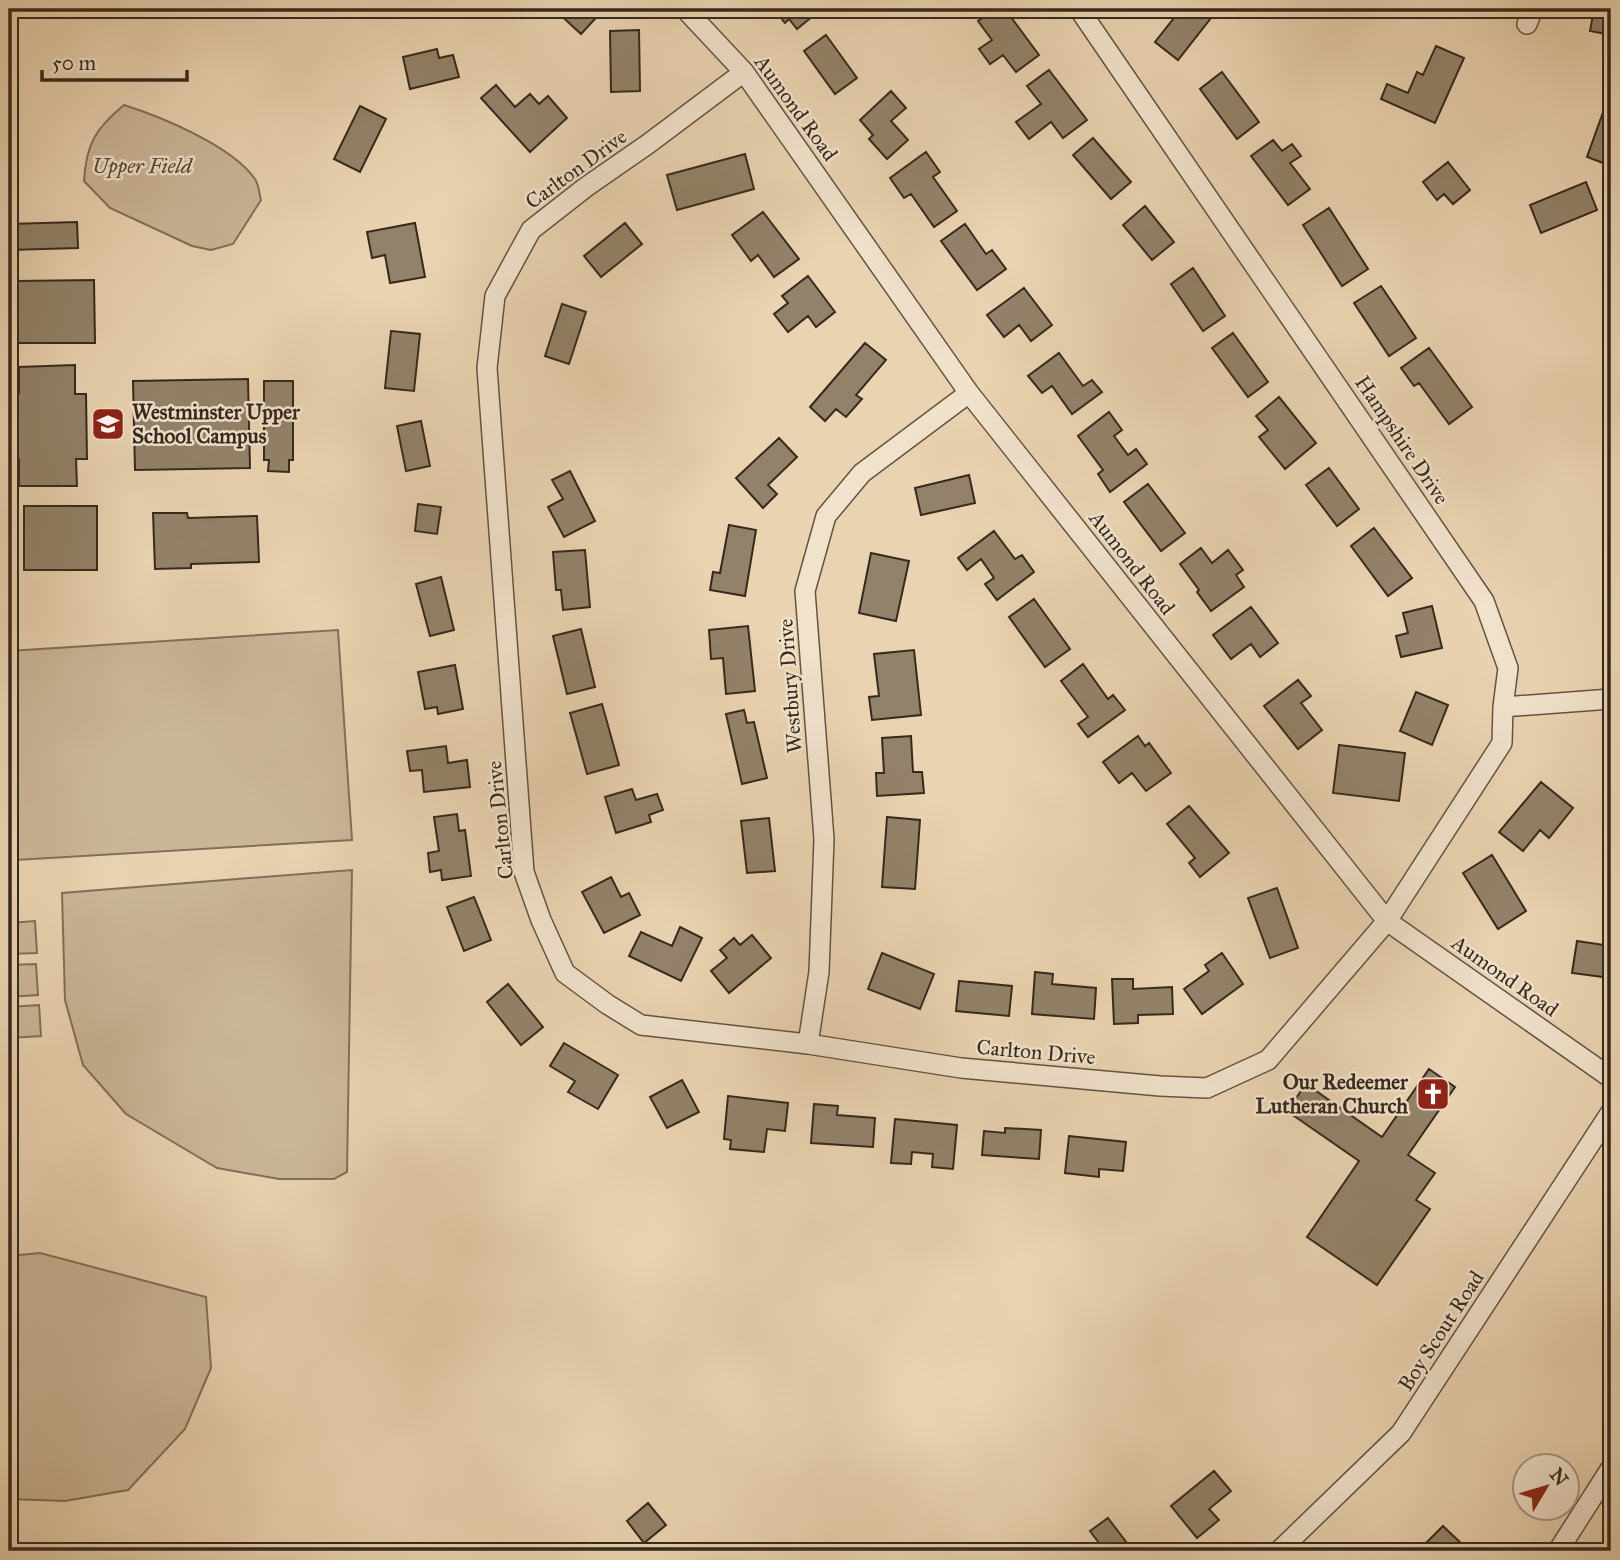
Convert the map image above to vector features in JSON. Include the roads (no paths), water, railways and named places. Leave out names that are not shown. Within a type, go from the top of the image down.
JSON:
[{"type":"street","name":"Aumond Road","points":[[685,9],[744,72],[969,393],[1387,921],[1611,1078]]},
{"type":"street","name":"Hampshire Drive","points":[[1079,9],[1485,601],[1507,668],[1502,743],[1387,921]]},
{"type":"street","name":"Carlton Drive","points":[[744,72],[531,230],[495,296],[487,368],[524,872],[541,920],[565,972],[607,1004],[641,1025],[808,1044],[961,1068],[1160,1086],[1207,1087],[1268,1060],[1387,921]]},
{"type":"street","name":"Westbury Drive","points":[[808,1044],[820,972],[824,839],[805,591],[827,516],[853,484],[871,466],[969,393]]},
{"type":"street","points":[[1503,707],[1611,699]]},
{"type":"street","name":"Boy Scout Road","points":[[1279,1551],[1401,1433],[1611,1112]]},
{"type":"street","points":[[1558,1551],[1611,1468]]},
{"type":"place","name":"Westminster Upper School Campus","points":[[108,424]]},
{"type":"place","name":"Our Redeemer Lutheran Church","points":[[1433,1094]]},
{"type":"park label","name":"Upper Field","points":[[142,166]]}]
